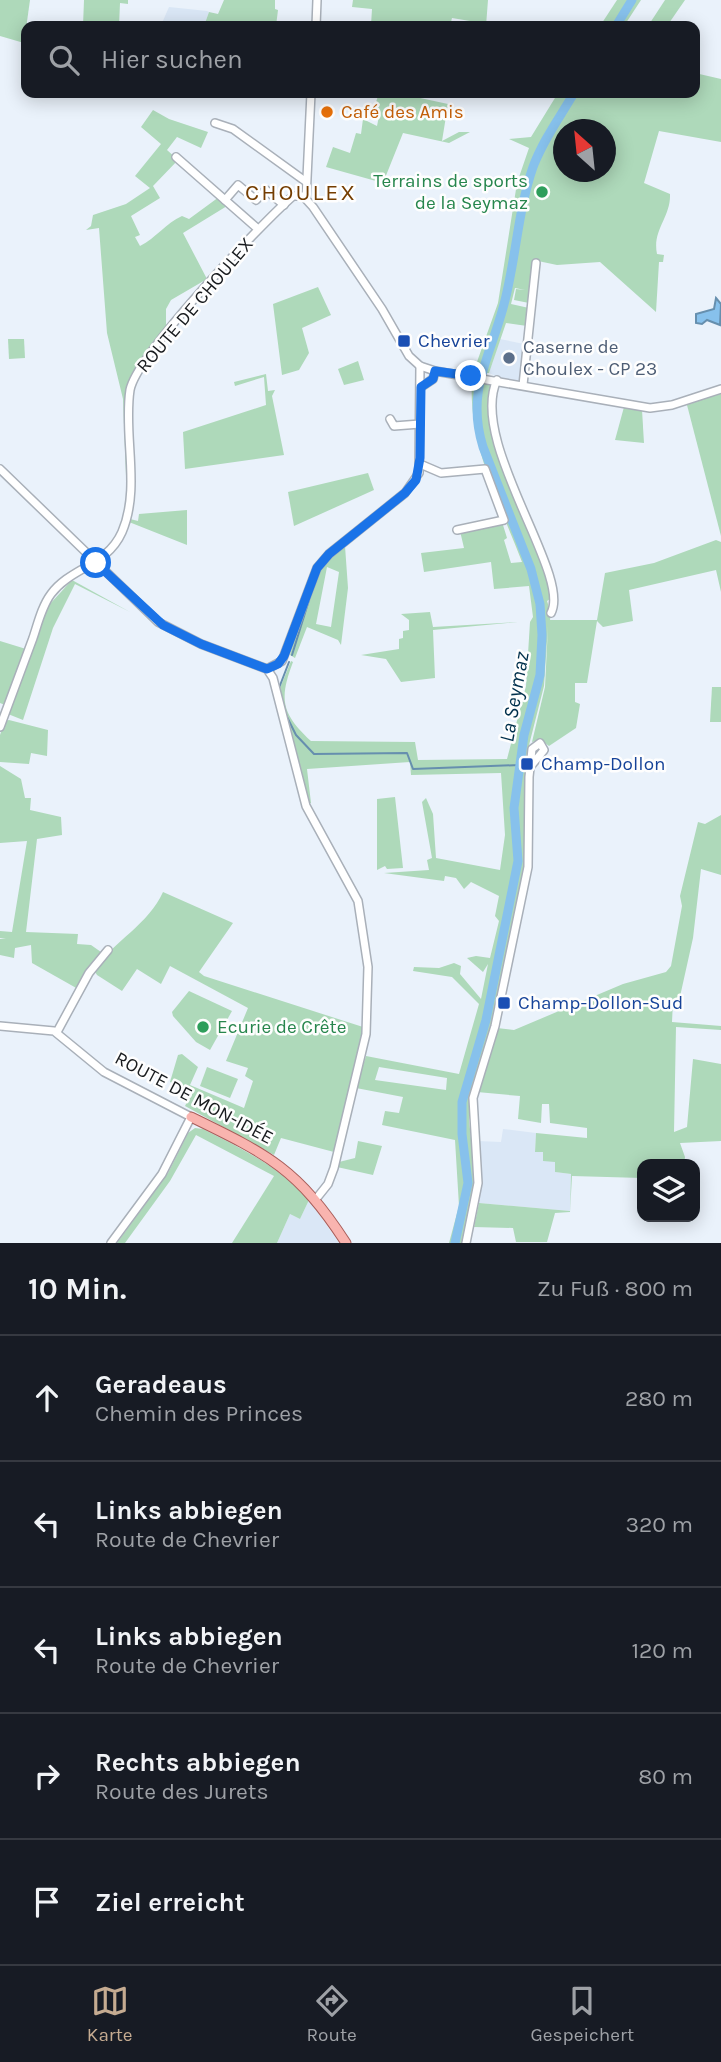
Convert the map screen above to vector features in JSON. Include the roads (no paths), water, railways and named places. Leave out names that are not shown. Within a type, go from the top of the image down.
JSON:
[{"type":"main road","name":"ROUTE DE MON-IDÉE","points":[[191,1117],[265,1154],[293,1175],[316,1199],[346,1243]]},
{"type":"street","points":[[316,21],[317,0]]},
{"type":"street","points":[[311,98],[305,180],[300,196],[382,309],[407,353],[420,366],[435,371],[657,408],[721,389]]},
{"type":"street","points":[[215,123],[233,129],[305,180]]},
{"type":"street","points":[[176,157],[258,229]]},
{"type":"street","name":"ROUTE DE CHOULEX","points":[[0,727],[48,599],[68,578],[96,563],[116,542],[125,521],[131,453],[130,395],[135,376],[175,322],[258,229],[284,205],[300,196],[305,180]]},
{"type":"street","points":[[225,200],[239,185],[256,200],[266,190],[284,205]]},
{"type":"street","points":[[523,385],[536,263]]},
{"type":"street","points":[[267,669],[282,661],[317,568],[329,554],[411,487],[420,464],[420,366]]},
{"type":"street","points":[[421,387],[433,379],[435,371]]},
{"type":"street","points":[[497,380],[492,397],[493,427],[546,568],[554,599],[551,613]]},
{"type":"street","points":[[390,419],[394,426],[420,424]]},
{"type":"street","points":[[420,464],[441,473],[485,469],[508,530]]},
{"type":"street","points":[[0,470],[163,625],[201,644],[267,669],[274,681],[306,806],[358,901],[368,967],[364,1046],[334,1168],[316,1199]]},
{"type":"street","points":[[457,530],[503,521]]},
{"type":"street","points":[[466,1243],[478,1183],[473,1098],[495,1027],[528,867],[530,767],[532,749],[540,743],[544,746],[543,752],[530,767]]},
{"type":"street","points":[[0,1026],[39,1027],[57,1032],[89,973],[108,950]]},
{"type":"street","name":"ROUTE DE MON-IDÉE","points":[[57,1032],[108,1075],[191,1117]]},
{"type":"street","points":[[111,1243],[155,1185],[191,1117]]},
{"type":"water","points":[[716,298],[721,304],[720,325],[707,320],[702,324],[696,323],[696,314],[714,309]]},
{"type":"waterway","name":"La Seymaz","points":[[619,21],[632,0]]},
{"type":"waterway","name":"La Seymaz","points":[[455,1243],[468,1183],[462,1134],[462,1102],[486,1020],[518,861],[514,808],[524,735],[540,675],[542,635],[540,604],[531,569],[483,447],[478,427],[478,392],[507,291],[523,202],[533,167],[571,98]]},
{"type":"waterway","points":[[292,655],[309,600]]},
{"type":"waterway","points":[[279,688],[289,662]]},
{"type":"waterway","points":[[285,713],[296,735],[314,754],[407,753],[413,769],[520,765]]},
{"type":"place","name":"Café des Amis","points":[[327,112]]},
{"type":"place","name":"Terrains de sports de la Seymaz","points":[[542,192]]},
{"type":"place","name":"Chevrier","points":[[404,341]]},
{"type":"place","name":"Caserne de Choulex - CP 23","points":[[509,358]]},
{"type":"place","name":"Champ-Dollon","points":[[527,764]]},
{"type":"place","name":"Champ-Dollon-Sud","points":[[504,1003]]},
{"type":"place","name":"Ecurie de Crête","points":[[203,1027]]},
{"type":"district","name":"CHOULEX","points":[[301,192]]}]
